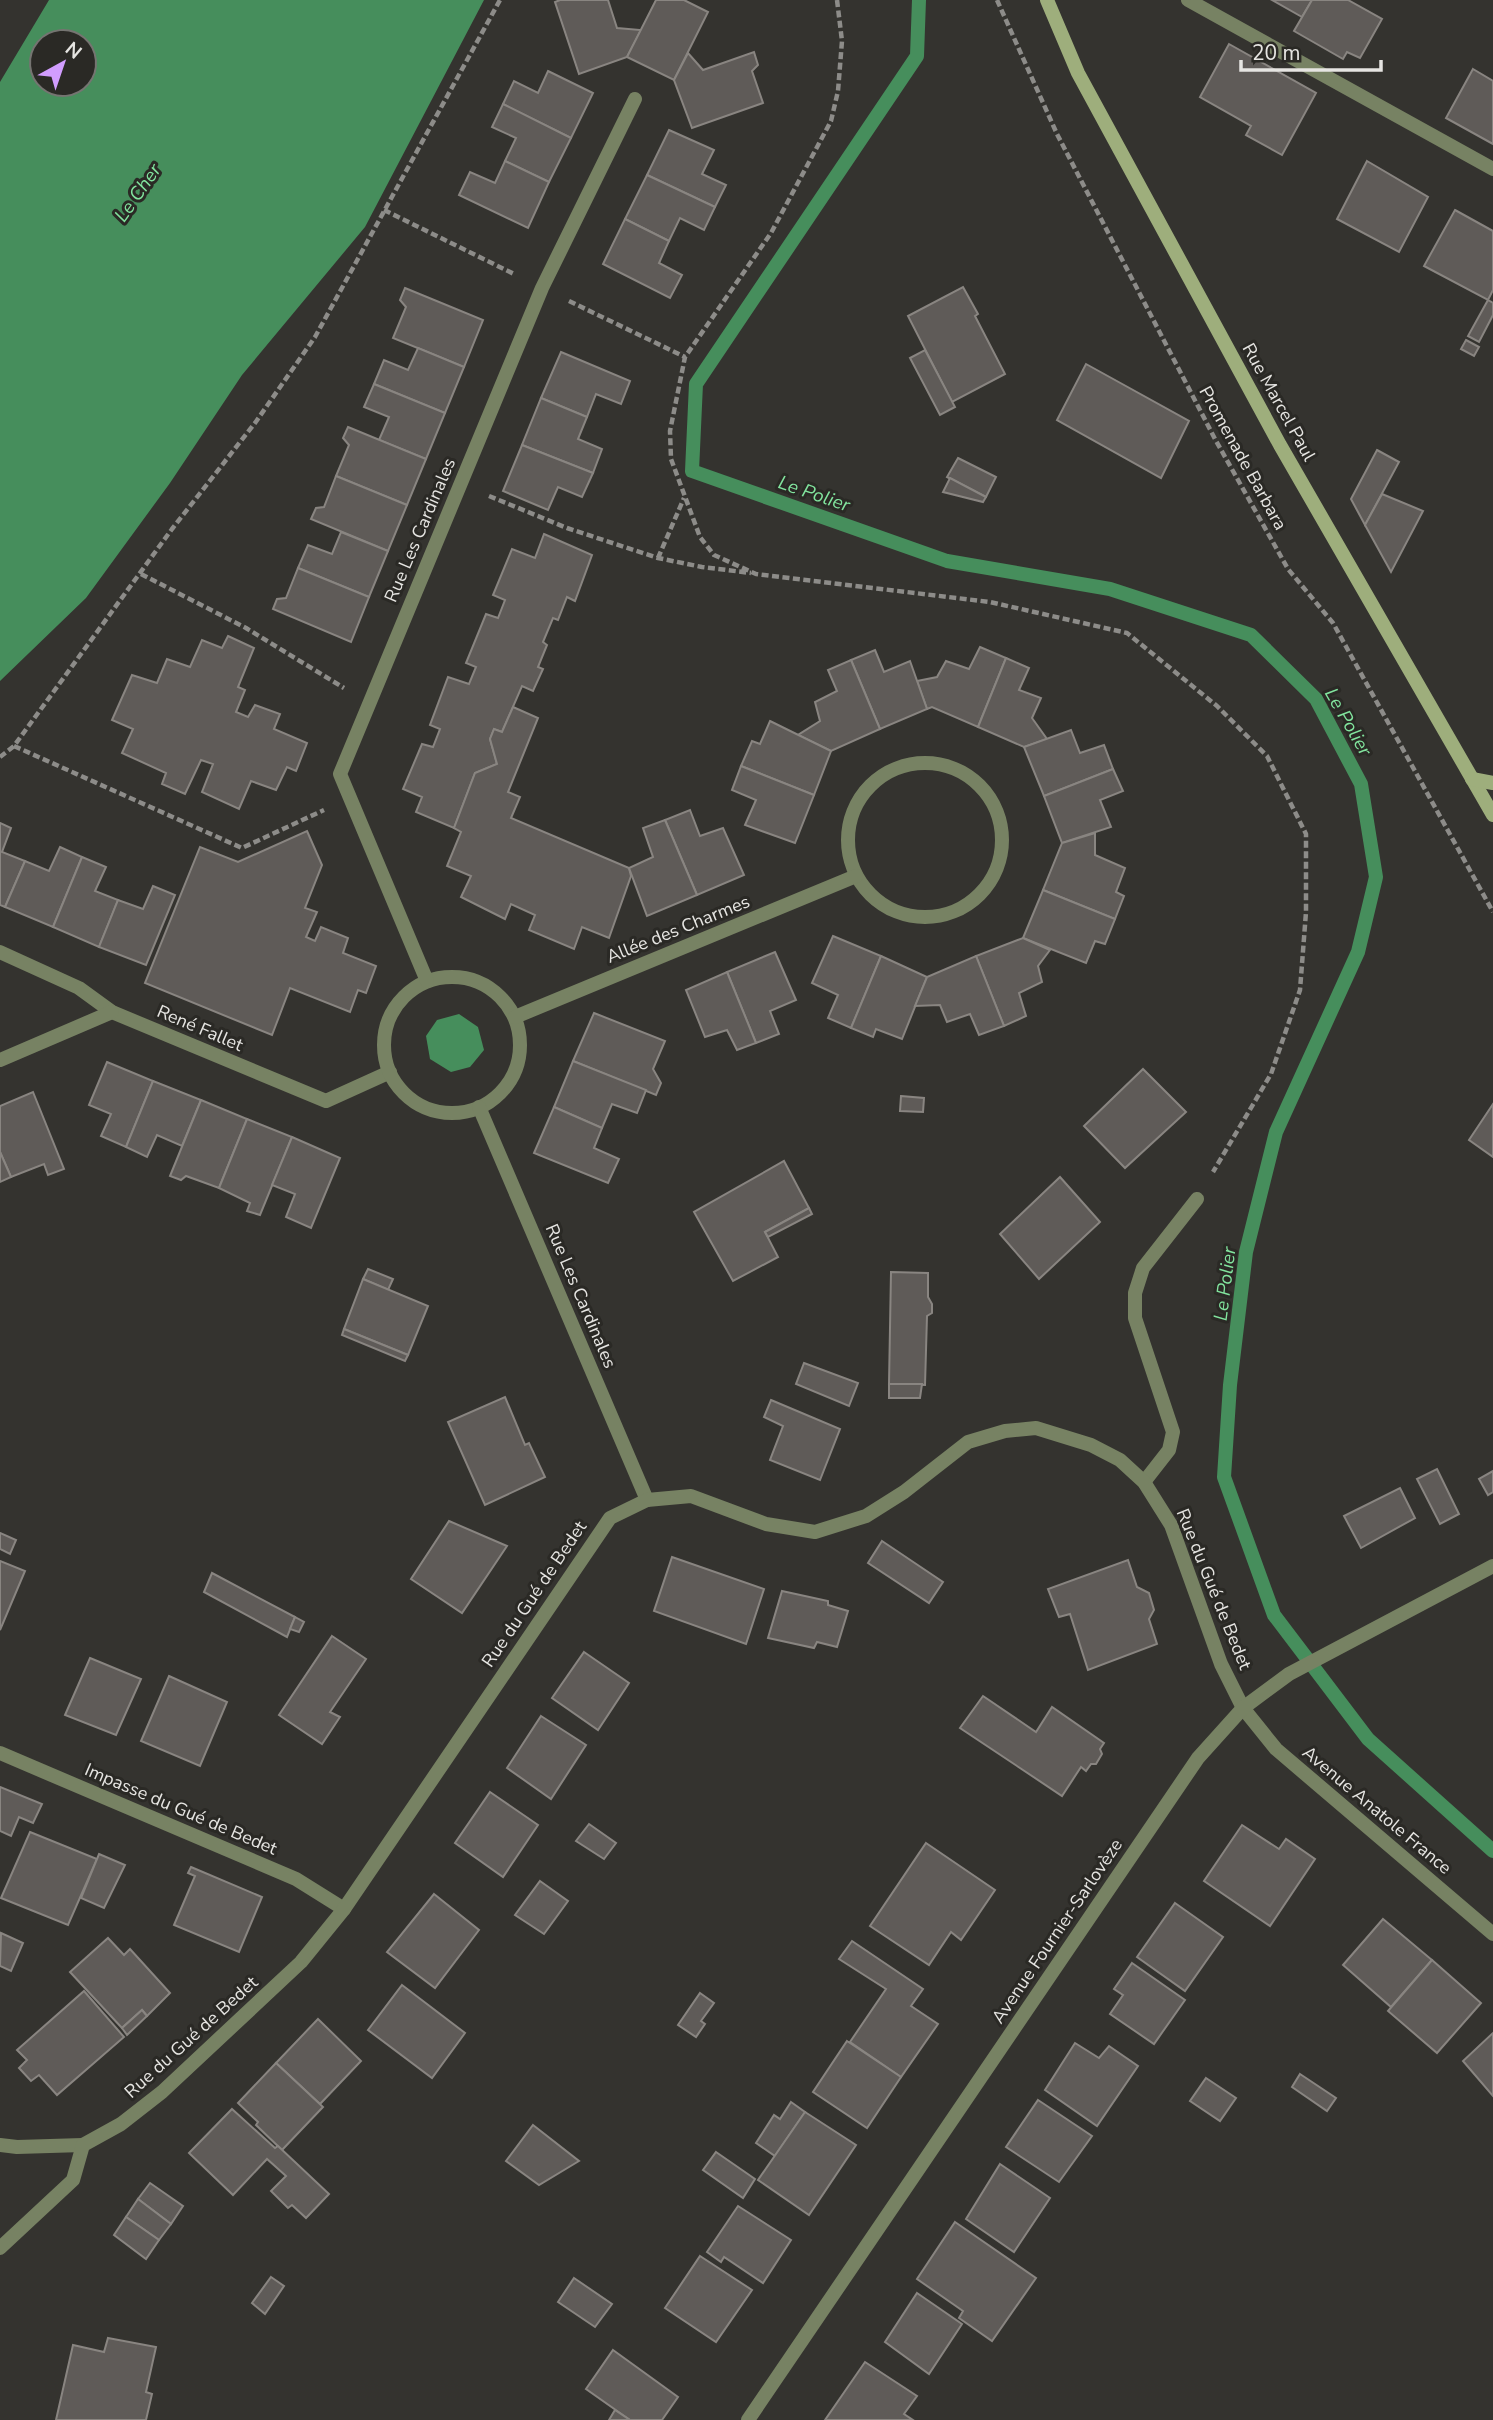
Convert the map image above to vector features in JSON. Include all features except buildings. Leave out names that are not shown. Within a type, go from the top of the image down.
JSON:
[{"type":"street","name":"Rue Marcel Paul","points":[[1047,0],[1078,73],[1280,445],[1493,815]]},
{"type":"street","points":[[1188,0],[1493,169]]},
{"type":"street","name":"Rue Les Cardinales","points":[[427,981],[340,774],[542,288],[635,99]]},
{"type":"street","points":[[917,762],[942,764],[966,773],[985,789],[998,811],[1003,837],[999,863],[988,886],[969,905],[946,915],[920,918],[894,912],[872,897],[856,876],[848,853],[848,827],[856,803],[871,783],[892,769],[917,762]]},
{"type":"street","points":[[1472,779],[1493,783]]},
{"type":"street","name":"Allée des Charmes","points":[[515,1017],[856,876]]},
{"type":"street","name":"René Fallet","points":[[0,953],[79,988],[112,1012],[326,1101],[390,1072]]},
{"type":"street","points":[[447,976],[468,978],[488,986],[504,999],[515,1017],[520,1038],[520,1059],[511,1080],[498,1097],[479,1107],[458,1113],[437,1112],[418,1103],[401,1089],[390,1072],[384,1051],[386,1029],[394,1009],[408,992],[427,981],[447,976]]},
{"type":"street","points":[[0,1060],[112,1012]]},
{"type":"street","name":"Rue Les Cardinales","points":[[479,1107],[647,1500]]},
{"type":"street","points":[[1144,1482],[1169,1450],[1173,1432],[1135,1318],[1135,1293],[1143,1268],[1197,1199]]},
{"type":"street","name":"Rue du Gué de Bedet","points":[[83,2145],[121,2124],[162,2092],[301,1962],[344,1909],[610,1518],[647,1500],[691,1496],[766,1524],[815,1532],[866,1516],[904,1492],[968,1442],[1004,1431],[1036,1428],[1091,1445],[1120,1460],[1144,1482],[1171,1525],[1221,1664],[1243,1708]]},
{"type":"street","name":"Avenue Fournier-Sarlovèze","points":[[748,2420],[1198,1758],[1243,1708],[1289,1674],[1493,1566]]},
{"type":"street","name":"Avenue Anatole France","points":[[1243,1708],[1276,1749],[1493,1934]]},
{"type":"street","name":"Impasse du Gué de Bedet","points":[[0,1753],[296,1879],[344,1909]]},
{"type":"street","points":[[0,2145],[83,2145],[73,2180],[0,2248]]},
{"type":"path","points":[[0,757],[14,746],[172,529],[255,422],[314,337],[500,0]]},
{"type":"path","points":[[756,574],[714,555],[700,537],[671,459],[670,431],[685,357],[771,233],[831,121],[838,91],[842,41],[837,0]]},
{"type":"path","name":"Promenade Barbara","points":[[997,0],[1057,134],[1215,439],[1288,569],[1333,622],[1493,912]]},
{"type":"path","points":[[460,484],[567,528],[658,558],[702,567],[990,602],[1127,633],[1217,706],[1267,756],[1306,834],[1306,912],[1300,990],[1271,1074],[1197,1199]]},
{"type":"path","points":[[658,558],[684,498]]},
{"type":"path","points":[[141,573],[246,628],[369,703]]},
{"type":"path","points":[[14,746],[242,848],[350,798]]},
{"type":"water","name":"Le Cher","points":[[49,0],[484,0],[365,227],[242,375],[170,483],[86,598],[0,681],[0,82],[28,35],[28,98],[98,98],[98,28],[32,28]]},
{"type":"water","points":[[459,1014],[478,1027],[484,1050],[470,1067],[451,1072],[430,1059],[426,1036],[437,1020]]},
{"type":"waterway","name":"Le Polier","points":[[919,0],[917,56],[696,384],[692,471],[947,561],[1110,589],[1251,635],[1316,699],[1361,784],[1376,877],[1358,952],[1276,1132],[1246,1252],[1230,1385],[1224,1477],[1274,1615],[1368,1739],[1493,1851]]}]
